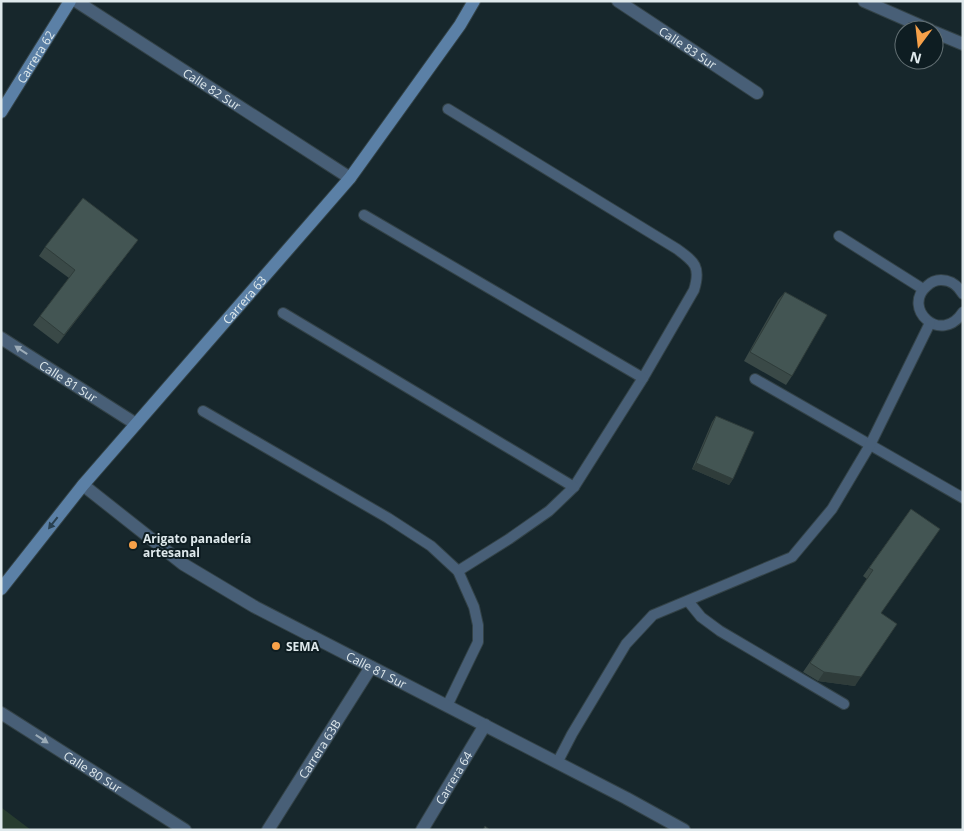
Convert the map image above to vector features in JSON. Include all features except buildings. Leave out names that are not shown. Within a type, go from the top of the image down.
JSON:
[{"type":"street","name":"Carrera 62","points":[[1,112],[70,1]]},
{"type":"street","name":"Calle 82 Sur","points":[[76,1],[350,178]]},
{"type":"street","name":"Carrera 63","points":[[1,589],[83,485],[350,178],[460,25],[474,1]]},
{"type":"street","name":"Calle 83 Sur","points":[[618,1],[757,93]]},
{"type":"street","points":[[864,1],[907,20]]},
{"type":"street","points":[[944,36],[963,44]]},
{"type":"street","name":"Calle 81 Sur","points":[[1,338],[136,424]]},
{"type":"street","name":"Calle 81 Sur","points":[[83,485],[183,564],[255,607],[684,830]]},
{"type":"street","name":"Carrera 63B","points":[[268,830],[371,667]]},
{"type":"street","name":"Calle 80 Sur","points":[[1,713],[169,826],[186,830]]},
{"type":"street","name":"Carrera 64","points":[[422,830],[485,725]]},
{"type":"lane","points":[[448,109],[677,249],[692,260],[697,268],[698,277],[694,290],[644,378],[574,487],[549,511],[458,571]]},
{"type":"lane","points":[[364,215],[644,378]]},
{"type":"lane","points":[[839,236],[923,289]]},
{"type":"lane","points":[[963,294],[953,283],[937,280],[929,283],[923,289],[919,298],[918,308],[930,323],[940,326],[958,320],[963,312]]},
{"type":"lane","points":[[283,314],[574,487]]},
{"type":"lane","points":[[557,763],[572,734],[626,644],[653,615],[792,558],[832,509],[870,445],[930,323]]},
{"type":"lane","points":[[756,379],[963,498]]},
{"type":"lane","points":[[203,411],[388,518],[431,546],[458,571],[474,607],[478,625],[478,642],[447,706]]},
{"type":"lane","points":[[688,601],[701,617],[720,631],[844,704]]},
{"type":"green space","points":[[2,808],[31,830],[1,830]]},
{"type":"place","name":"Arigato panadería artesanal","points":[[133,545]]},
{"type":"place","name":"SEMA","points":[[276,646]]}]
